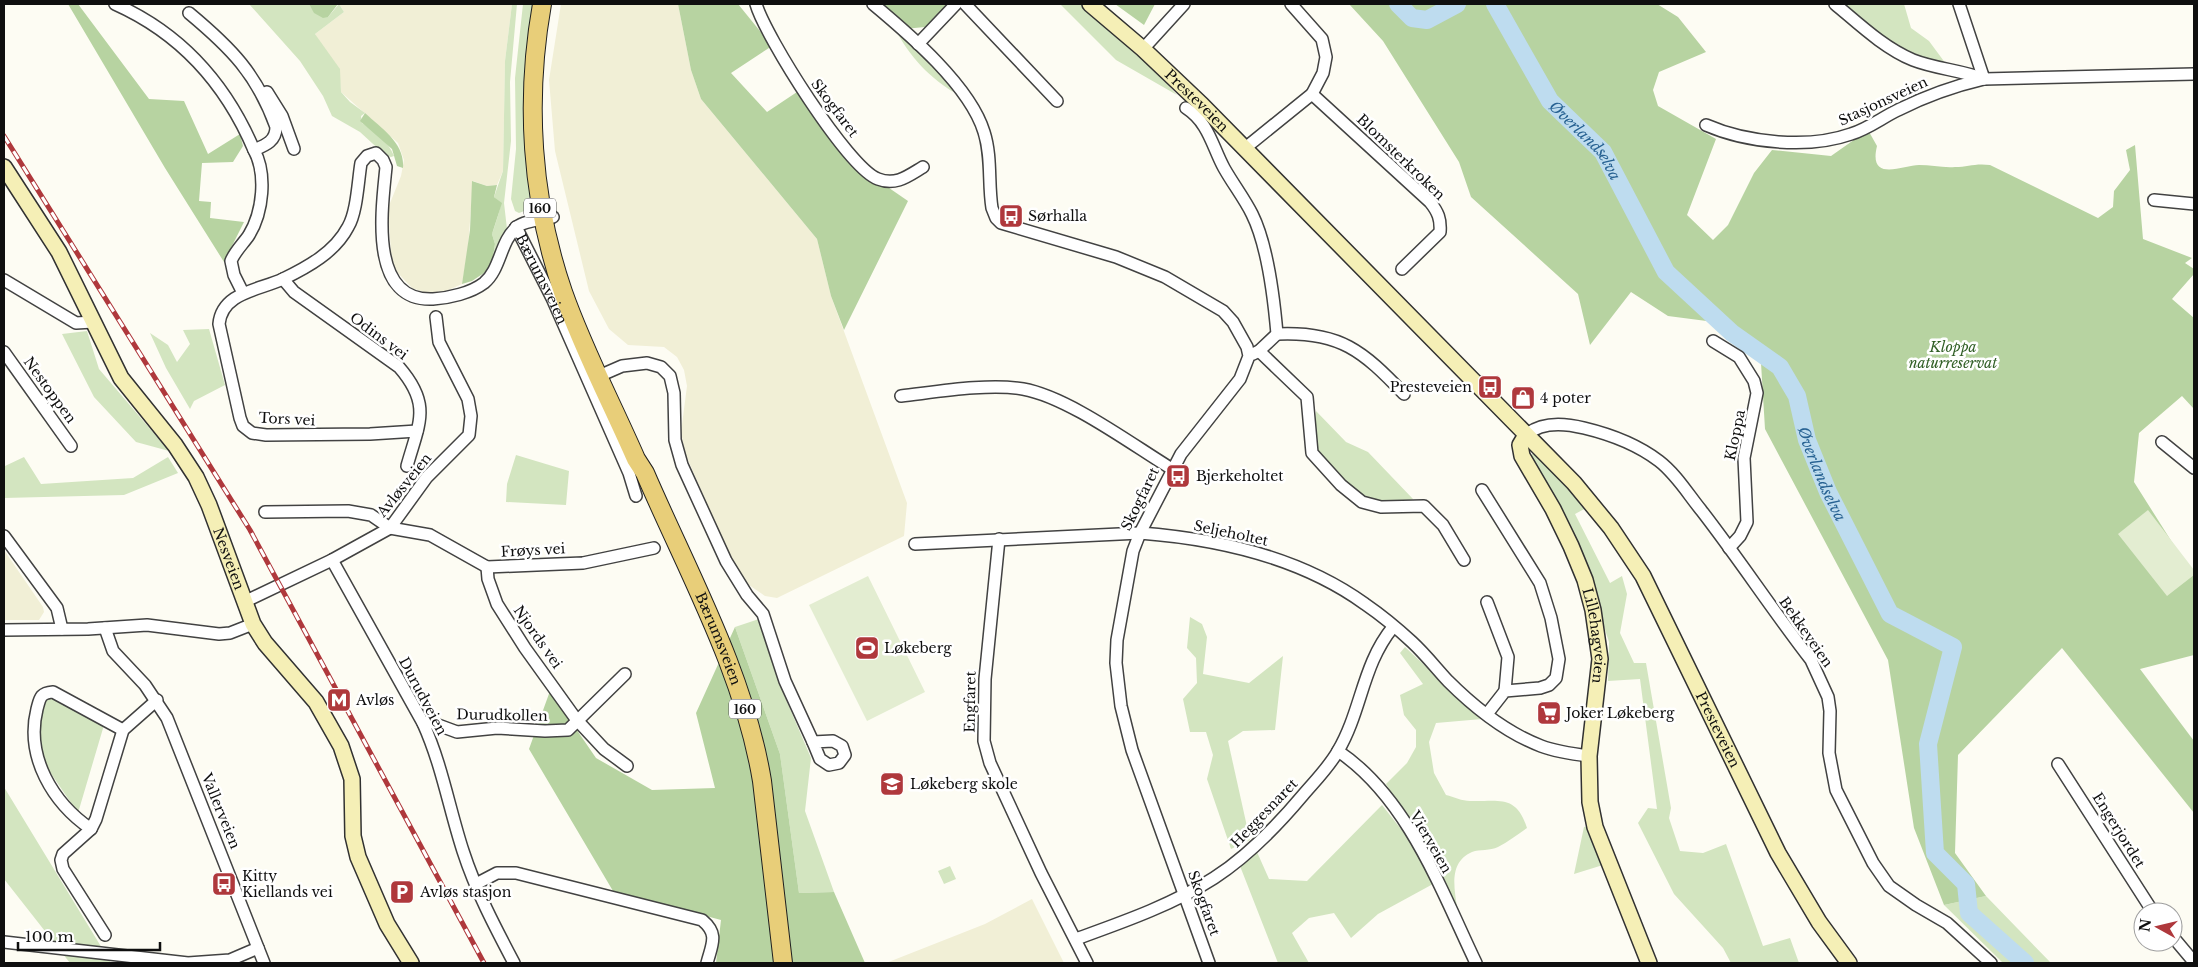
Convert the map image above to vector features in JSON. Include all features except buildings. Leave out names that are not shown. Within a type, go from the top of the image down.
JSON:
[{"type":"main road","name":"Bærumsveien","points":[[542,4],[535,55],[534,120],[548,218],[564,294],[604,374],[636,459],[645,473],[741,696],[755,742],[767,814],[783,963]]},
{"type":"street","points":[[115,4],[137,14],[176,39],[202,66],[228,102],[254,150],[261,169],[258,214],[256,223],[231,260],[234,275],[243,293],[284,279],[330,251],[349,226],[361,163],[367,156],[376,153],[384,160],[386,167],[382,223],[383,249],[387,264],[393,279],[403,290],[417,298],[445,298],[471,290],[484,283],[493,273],[506,242],[516,228],[548,218]]},
{"type":"street","name":"Skogfaret","points":[[756,4],[803,92],[862,167],[876,178],[890,182],[901,180],[923,167]]},
{"type":"street","points":[[872,4],[918,44],[964,96],[984,132],[990,175],[990,196],[996,218],[1009,226],[1116,257],[1165,277],[1223,312],[1254,354],[1307,397],[1312,453],[1341,485],[1362,502],[1381,507],[1424,506],[1443,525],[1464,560]]},
{"type":"street","points":[[918,44],[956,4]]},
{"type":"street","points":[[965,4],[1057,101]]},
{"type":"street","name":"Presteveien","points":[[1090,4],[1143,49],[1244,149],[1574,483],[1594,506],[1640,571],[1658,603],[1778,853],[1815,915],[1849,963]]},
{"type":"street","points":[[1143,49],[1184,4]]},
{"type":"street","points":[[1244,149],[1312,94],[1323,73],[1326,48],[1322,39],[1291,4]]},
{"type":"street","points":[[1835,4],[1876,38],[1914,60],[1984,79]]},
{"type":"street","points":[[1959,4],[1984,79]]},
{"type":"street","points":[[189,13],[231,50],[260,89],[273,120],[276,134],[272,141],[254,150]]},
{"type":"street","name":"Stasjonsveien","points":[[1706,125],[1748,138],[1776,142],[1830,139],[1852,134],[1898,110],[1947,88],[1984,79],[2194,74]]},
{"type":"street","points":[[260,89],[265,89],[282,116],[294,149]]},
{"type":"street","name":"Blomsterkroken","points":[[1312,94],[1430,202],[1437,211],[1441,221],[1440,232],[1402,269]]},
{"type":"street","points":[[1186,108],[1196,114],[1205,126],[1224,168],[1252,215],[1270,278],[1277,334]]},
{"type":"street","name":"Nesveien","points":[[4,167],[59,252],[125,385],[175,445],[196,476],[206,497],[253,624],[265,642],[316,702],[341,746],[352,779],[353,836],[358,857],[387,924],[411,963]]},
{"type":"street","points":[[2154,200],[2194,204]]},
{"type":"street","name":"Bærumsveien","points":[[516,228],[552,298],[628,473],[636,496]]},
{"type":"street","name":"Odins vei","points":[[284,279],[294,292],[398,367],[411,381],[422,415],[407,466]]},
{"type":"street","points":[[4,280],[76,323],[93,322]]},
{"type":"street","name":"Tors vei","points":[[243,293],[224,308],[220,315],[219,324],[240,418],[246,429],[252,433],[266,435],[296,436],[417,431]]},
{"type":"street","name":"Avløsveien","points":[[244,602],[332,560],[390,528],[426,477],[462,443],[470,429],[468,399],[439,342],[436,317]]},
{"type":"street","points":[[1254,354],[1277,334],[1313,336],[1346,344],[1376,364],[1404,394]]},
{"type":"street","name":"Kloppa","points":[[1713,341],[1739,356],[1754,381],[1757,393],[1744,458],[1747,522],[1740,536],[1729,548]]},
{"type":"street","name":"Nestoppen","points":[[4,352],[71,446]]},
{"type":"street","name":"Skogfaret","points":[[1209,963],[1135,758],[1121,706],[1116,663],[1119,622],[1133,551],[1172,469],[1197,430],[1234,388],[1254,354]]},
{"type":"street","points":[[604,374],[622,366],[647,363],[661,367],[670,376],[674,393],[675,440],[682,465],[726,561],[747,594],[763,614],[785,681],[814,742]]},
{"type":"street","points":[[900,396],[964,390],[1022,389],[1048,396],[1072,408],[1172,469]]},
{"type":"street","name":"Bekkeveien","points":[[1526,435],[1538,428],[1569,424],[1592,430],[1644,451],[1672,473],[1811,660],[1822,680],[1830,710],[1829,753],[1836,790],[1877,869],[1889,886],[1916,905],[1948,923],[1991,963]]},
{"type":"street","name":"Lillehagveien","points":[[1526,435],[1520,445],[1522,456],[1572,546],[1585,580],[1593,610],[1600,659],[1589,756],[1590,802],[1595,827],[1649,963]]},
{"type":"street","points":[[2162,442],[2194,468]]},
{"type":"street","points":[[1482,490],[1540,583],[1551,618],[1559,659],[1556,678],[1549,685],[1540,688],[1505,691]]},
{"type":"street","points":[[265,512],[348,511],[371,515],[390,528]]},
{"type":"street","name":"Frøys vei","points":[[390,528],[430,535],[487,567],[583,563],[654,548]]},
{"type":"street","name":"Seljeholtet","points":[[915,544],[1140,533],[1168,535],[1221,545],[1297,565],[1350,594],[1393,626],[1413,642],[1449,682],[1487,714],[1540,746],[1563,753],[1589,756]]},
{"type":"street","points":[[4,536],[57,608],[62,629]]},
{"type":"street","name":"Engfaret","points":[[999,539],[985,679],[984,740],[990,763],[1041,873],[1087,963]]},
{"type":"street","name":"Durudveien","points":[[332,560],[423,723],[435,750],[462,850],[486,911],[514,963]]},
{"type":"street","name":"Njords vei","points":[[487,567],[488,579],[497,604],[576,719],[604,749],[627,766]]},
{"type":"street","points":[[1487,602],[1508,657],[1505,691],[1487,714]]},
{"type":"street","points":[[4,630],[148,626],[219,634],[253,624]]},
{"type":"street","name":"Heggesnaret","points":[[1076,939],[1186,895],[1215,878],[1258,844],[1288,812],[1338,751],[1351,724],[1374,655],[1393,626]]},
{"type":"street","name":"Vallerveien","points":[[105,628],[113,651],[157,700],[167,718],[264,963]]},
{"type":"street","points":[[576,719],[625,674]]},
{"type":"street","points":[[91,829],[77,820],[64,805],[36,759],[34,744],[36,714],[41,696],[53,692],[123,730]]},
{"type":"street","points":[[105,935],[81,900],[63,869],[61,860],[63,854],[91,829],[123,730],[157,700]]},
{"type":"street","name":"Durudkollen","points":[[423,723],[430,722],[457,732],[497,728],[564,731],[568,730],[576,719]]},
{"type":"street","name":"Vierveien","points":[[1338,751],[1366,772],[1403,821],[1437,881],[1476,963]]},
{"type":"street","name":"Engerjordet","points":[[2058,764],[2147,902]]},
{"type":"street","points":[[476,884],[497,874],[516,873],[702,920],[710,927],[714,937],[707,963]]},
{"type":"street","points":[[4,942],[188,963],[230,960],[258,948]]},
{"type":"street","points":[[2183,949],[2194,962]]},
{"type":"shaded area","points":[[339,4],[512,4],[505,61],[503,171],[497,185],[487,186],[473,181],[468,248],[462,284],[446,291],[426,293],[412,288],[395,270],[391,252],[388,208],[401,176],[404,160],[398,143],[341,92],[340,81],[315,34],[344,12]]},
{"type":"shaded area","points":[[561,4],[678,4],[691,70],[701,99],[817,239],[831,296],[907,503],[904,536],[777,598],[765,596],[749,585],[733,564],[685,453],[681,432],[687,386],[684,370],[677,357],[664,347],[628,345],[609,329],[589,291],[555,151],[549,80]]},
{"type":"shaded area","points":[[4,550],[43,607],[44,612],[39,620],[4,620]]},
{"type":"shaded area","points":[[1032,899],[1064,963],[886,963],[985,924]]},
{"type":"green space","points":[[68,4],[78,4],[149,99],[184,101],[208,154],[240,134],[243,146],[233,162],[202,163],[199,201],[211,202],[210,218],[244,222],[224,262],[165,168]]},
{"type":"green space","points":[[249,4],[309,4],[315,13],[328,17],[339,4],[344,12],[315,34],[340,69],[341,92],[350,102],[365,113],[361,116],[362,123],[385,142],[394,156],[385,155],[360,132],[332,116],[323,96],[300,61]]},
{"type":"green space","points":[[309,4],[338,4],[328,17],[323,18],[314,13]]},
{"type":"green space","points":[[512,4],[517,4],[510,82],[511,141],[504,203],[507,229],[492,263],[495,244],[492,234],[501,203],[494,197],[503,171],[505,61]]},
{"type":"green space","points":[[523,4],[536,4],[533,199],[527,210],[519,213],[515,211],[511,199],[516,149],[515,78]]},
{"type":"green space","points":[[678,4],[738,4],[772,46],[731,73],[767,112],[800,90],[876,179],[908,201],[844,330],[831,296],[817,239],[701,99],[691,70]]},
{"type":"green space","points":[[873,4],[947,4],[925,27],[904,29]]},
{"type":"green space","points":[[1060,4],[1083,4],[1131,44],[1177,95],[1116,60]]},
{"type":"green space","points":[[1115,4],[1155,4],[1144,25]]},
{"type":"green space","name":"Kloppa naturreservat","points":[[1349,4],[1657,4],[1678,17],[1706,52],[1659,72],[1653,90],[1658,106],[1716,139],[1687,215],[1713,240],[1728,225],[1754,173],[1772,150],[1831,156],[1868,130],[1877,146],[1876,157],[1878,165],[1882,168],[1896,169],[1919,165],[1960,167],[1980,164],[1990,165],[2098,218],[2113,207],[2114,191],[2130,170],[2126,150],[2135,145],[2143,239],[2192,258],[2185,263],[2194,269],[2194,274],[2172,299],[2194,318],[2194,409],[2182,396],[2139,433],[2134,482],[2194,577],[2194,655],[2140,669],[2194,741],[2194,813],[2062,648],[1958,755],[1955,853],[1986,896],[1944,905],[1914,828],[1888,660],[1765,429],[1761,363],[1722,323],[1668,316],[1631,292],[1590,345],[1578,294],[1471,197],[1459,162],[1383,41]]},
{"type":"green space","points":[[1844,4],[1904,4],[1911,28],[1929,41],[1946,64],[1917,56],[1897,47]]},
{"type":"green space","points":[[892,23],[944,75],[953,92],[925,70],[904,44]]},
{"type":"green space","points":[[365,113],[396,144],[403,159],[403,168],[397,166],[392,149],[360,121]]},
{"type":"green space","points":[[472,181],[487,186],[497,185],[494,197],[502,203],[492,234],[495,244],[492,263],[484,273],[472,281],[462,284],[470,230]]},
{"type":"green space","points":[[209,329],[225,385],[194,401],[190,409],[166,368],[150,333],[168,345],[177,362],[190,344],[183,330]]},
{"type":"green space","points":[[87,331],[99,369],[169,451],[136,442],[94,397],[62,334]]},
{"type":"green space","points":[[1316,411],[1346,442],[1368,452],[1413,499],[1392,504],[1379,503],[1363,495],[1335,473],[1321,457],[1315,445]]},
{"type":"green space","points":[[1532,454],[1538,454],[1588,507],[1575,514],[1610,583],[1622,576],[1627,594],[1620,633],[1634,663],[1646,663],[1671,808],[1669,818],[1680,851],[1703,853],[1726,844],[1763,946],[1790,938],[1799,963],[1731,963],[1723,948],[1674,894],[1638,823],[1648,808],[1657,809],[1640,679],[1608,681],[1609,642],[1573,531],[1556,498],[1531,460]]},
{"type":"green space","points":[[516,455],[569,471],[566,505],[506,502],[507,484]]},
{"type":"green space","points":[[24,457],[41,484],[133,478],[168,457],[178,473],[124,495],[4,498],[5,466]]},
{"type":"green space","points":[[2148,510],[2194,570],[2194,575],[2167,596],[2118,534]]},
{"type":"green space","name":"Løkeberg","points":[[868,576],[925,692],[867,721],[809,605]]},
{"type":"green space","points":[[1190,617],[1202,624],[1207,637],[1203,674],[1249,683],[1283,656],[1275,730],[1243,731],[1228,741],[1250,840],[1231,849],[1207,779],[1213,755],[1206,732],[1190,732],[1183,699],[1197,683],[1196,658],[1187,648]]},
{"type":"green space","points":[[759,619],[779,683],[811,758],[805,811],[834,892],[799,893],[780,754],[735,627]]},
{"type":"green space","points":[[735,627],[780,754],[799,893],[834,892],[865,963],[716,963],[721,920],[613,891],[529,749],[550,691],[596,758],[652,790],[715,788],[696,713]]},
{"type":"green space","points":[[1405,647],[1482,719],[1436,723],[1429,742],[1434,773],[1446,795],[1467,801],[1505,802],[1518,810],[1527,828],[1498,847],[1472,852],[1465,856],[1456,869],[1454,883],[1457,907],[1437,865],[1386,784],[1407,763],[1416,747],[1416,730],[1404,715],[1400,695],[1423,684],[1400,653]]},
{"type":"green space","points":[[49,697],[58,698],[104,725],[78,813],[43,762],[38,721],[43,702]]},
{"type":"green space","points":[[4,787],[111,963],[70,963],[4,879]]},
{"type":"green space","points":[[1382,805],[1408,838],[1433,884],[1378,914],[1351,938],[1334,913],[1309,918],[1292,933],[1309,963],[1278,963],[1240,866],[1257,852],[1269,879],[1307,881]]},
{"type":"green space","points":[[1590,826],[1603,865],[1574,874],[1584,827]]},
{"type":"green space","points":[[950,866],[956,879],[944,884],[938,871]]},
{"type":"green space","points":[[1986,896],[2051,963],[2003,963],[1944,905]]},
{"type":"waterway","name":"Øverlandselva","points":[[1398,4],[1412,18],[1427,20],[1457,4]]},
{"type":"waterway","name":"Øverlandselva","points":[[1495,4],[1550,101],[1603,152],[1666,272],[1732,333],[1780,367],[1797,396],[1807,440],[1828,492],[1890,614],[1953,647],[1928,744],[1935,853],[1966,884],[1969,913],[2025,963]]},
{"type":"railway","points":[[4,136],[250,530],[484,963]]},
{"type":"place","name":"Sørhalla","points":[[1011,216]]},
{"type":"place","name":"Presteveien","points":[[1490,387]]},
{"type":"place","name":"4 poter","points":[[1523,398]]},
{"type":"place","name":"Bjerkeholtet","points":[[1178,476]]},
{"type":"place","name":"Løkeberg","points":[[867,648]]},
{"type":"place","name":"Avløs","points":[[339,700]]},
{"type":"place","name":"Joker Løkeberg","points":[[1549,713]]},
{"type":"place","name":"Løkeberg skole","points":[[892,784]]},
{"type":"place","name":"Kitty Kiellands vei","points":[[224,884]]},
{"type":"place","name":"Avløs stasjon","points":[[402,892]]}]
